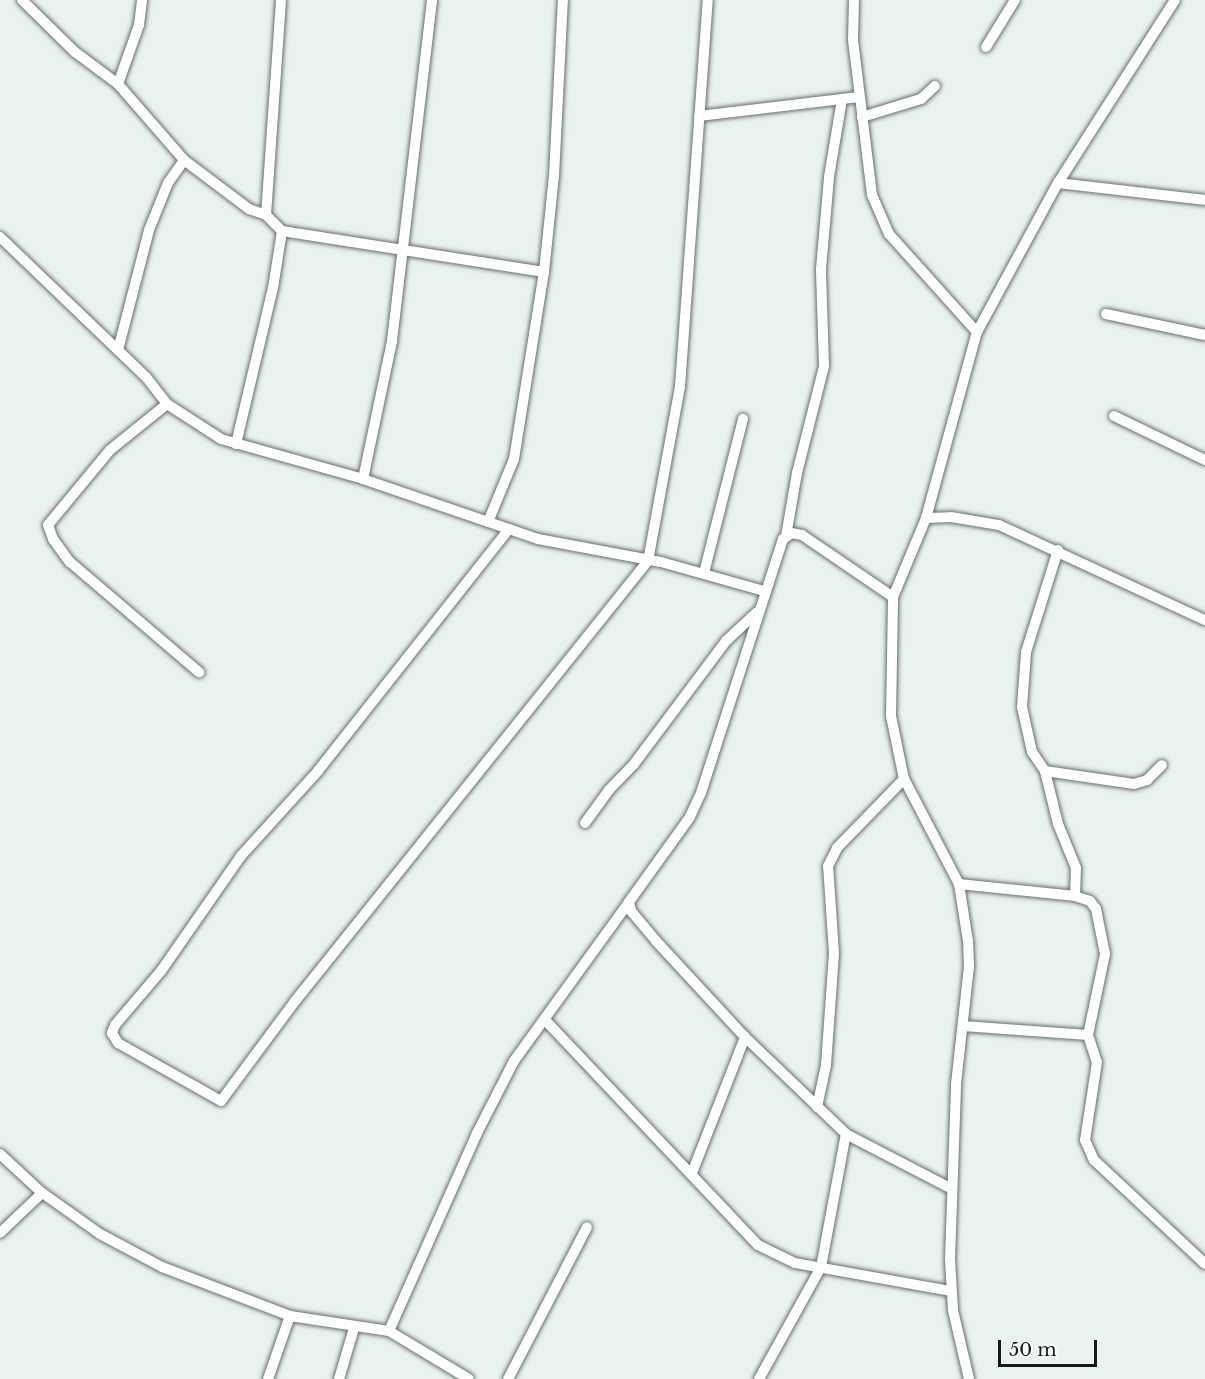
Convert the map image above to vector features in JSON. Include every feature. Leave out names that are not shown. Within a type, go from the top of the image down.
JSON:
[{"type":"street","points":[[22,0],[75,52],[118,84],[184,160],[249,209],[266,215],[282,231],[330,242],[405,249],[544,272]]},
{"type":"street","points":[[118,84],[139,25],[142,0]]},
{"type":"street","points":[[266,215],[281,0]]},
{"type":"street","points":[[363,479],[392,341],[405,249],[432,0]]},
{"type":"street","points":[[488,522],[514,459],[544,272],[554,176],[562,0]]},
{"type":"street","points":[[509,529],[318,771],[241,856],[161,971],[115,1025],[112,1034],[118,1043],[221,1101],[296,1000],[648,561],[680,387],[691,194],[708,0]]},
{"type":"street","points":[[854,0],[853,40],[872,195],[889,234],[977,332]]},
{"type":"street","points":[[986,46],[1015,0]]},
{"type":"street","points":[[969,1379],[950,1290],[956,1084],[969,967],[958,884],[904,779],[891,716],[893,597],[926,518],[977,332],[1058,183],[1175,0]]},
{"type":"street","points":[[861,117],[921,99],[935,86]]},
{"type":"street","points":[[699,116],[859,97]]},
{"type":"street","points":[[786,536],[791,500],[824,366],[821,269],[829,177],[842,99]]},
{"type":"street","points":[[118,350],[149,230],[168,183],[184,160]]},
{"type":"street","points":[[1058,183],[1205,200]]},
{"type":"street","points":[[236,444],[273,288],[282,231]]},
{"type":"street","points":[[0,237],[118,350],[166,404],[212,434],[236,444],[363,479],[509,529],[704,573],[764,591]]},
{"type":"street","points":[[1106,314],[1205,335]]},
{"type":"street","points":[[166,404],[110,450],[48,525],[52,539],[70,562],[199,672]]},
{"type":"street","points":[[1114,417],[1205,460]]},
{"type":"street","points":[[704,573],[743,419]]},
{"type":"street","points":[[926,518],[951,517],[999,525],[1058,550],[1205,620]]},
{"type":"street","points":[[389,1331],[477,1133],[514,1061],[546,1021],[690,817],[729,715],[780,543],[792,533],[802,535],[893,597]]},
{"type":"street","points":[[1058,550],[1026,652],[1022,707],[1032,752],[1045,771],[1058,824],[1076,868],[1075,896]]},
{"type":"street","points":[[585,822],[608,791],[634,764],[726,641],[758,612]]},
{"type":"street","points":[[1045,771],[1134,784],[1147,780],[1162,765]]},
{"type":"street","points":[[817,1107],[826,1065],[834,953],[828,866],[837,848],[904,779]]},
{"type":"street","points":[[958,884],[1075,896],[1090,901],[1096,909],[1105,954],[1088,1035],[1097,1062],[1085,1140],[1094,1160],[1205,1264]]},
{"type":"street","points":[[629,902],[631,911],[656,941],[745,1037],[846,1134],[952,1189]]},
{"type":"street","points":[[546,1021],[758,1245],[785,1259],[950,1290]]},
{"type":"street","points":[[963,1026],[1088,1035]]},
{"type":"street","points":[[692,1173],[745,1037]]},
{"type":"street","points":[[759,1379],[820,1267],[846,1134]]},
{"type":"street","points":[[0,1154],[42,1193],[100,1234],[162,1268],[290,1316],[354,1328],[389,1331],[453,1367],[469,1379]]},
{"type":"street","points":[[0,1233],[42,1193]]},
{"type":"street","points":[[508,1379],[587,1227]]},
{"type":"street","points":[[268,1379],[290,1316]]},
{"type":"street","points":[[339,1379],[354,1328]]},
{"type":"street","points":[[449,1379],[453,1367]]}]
